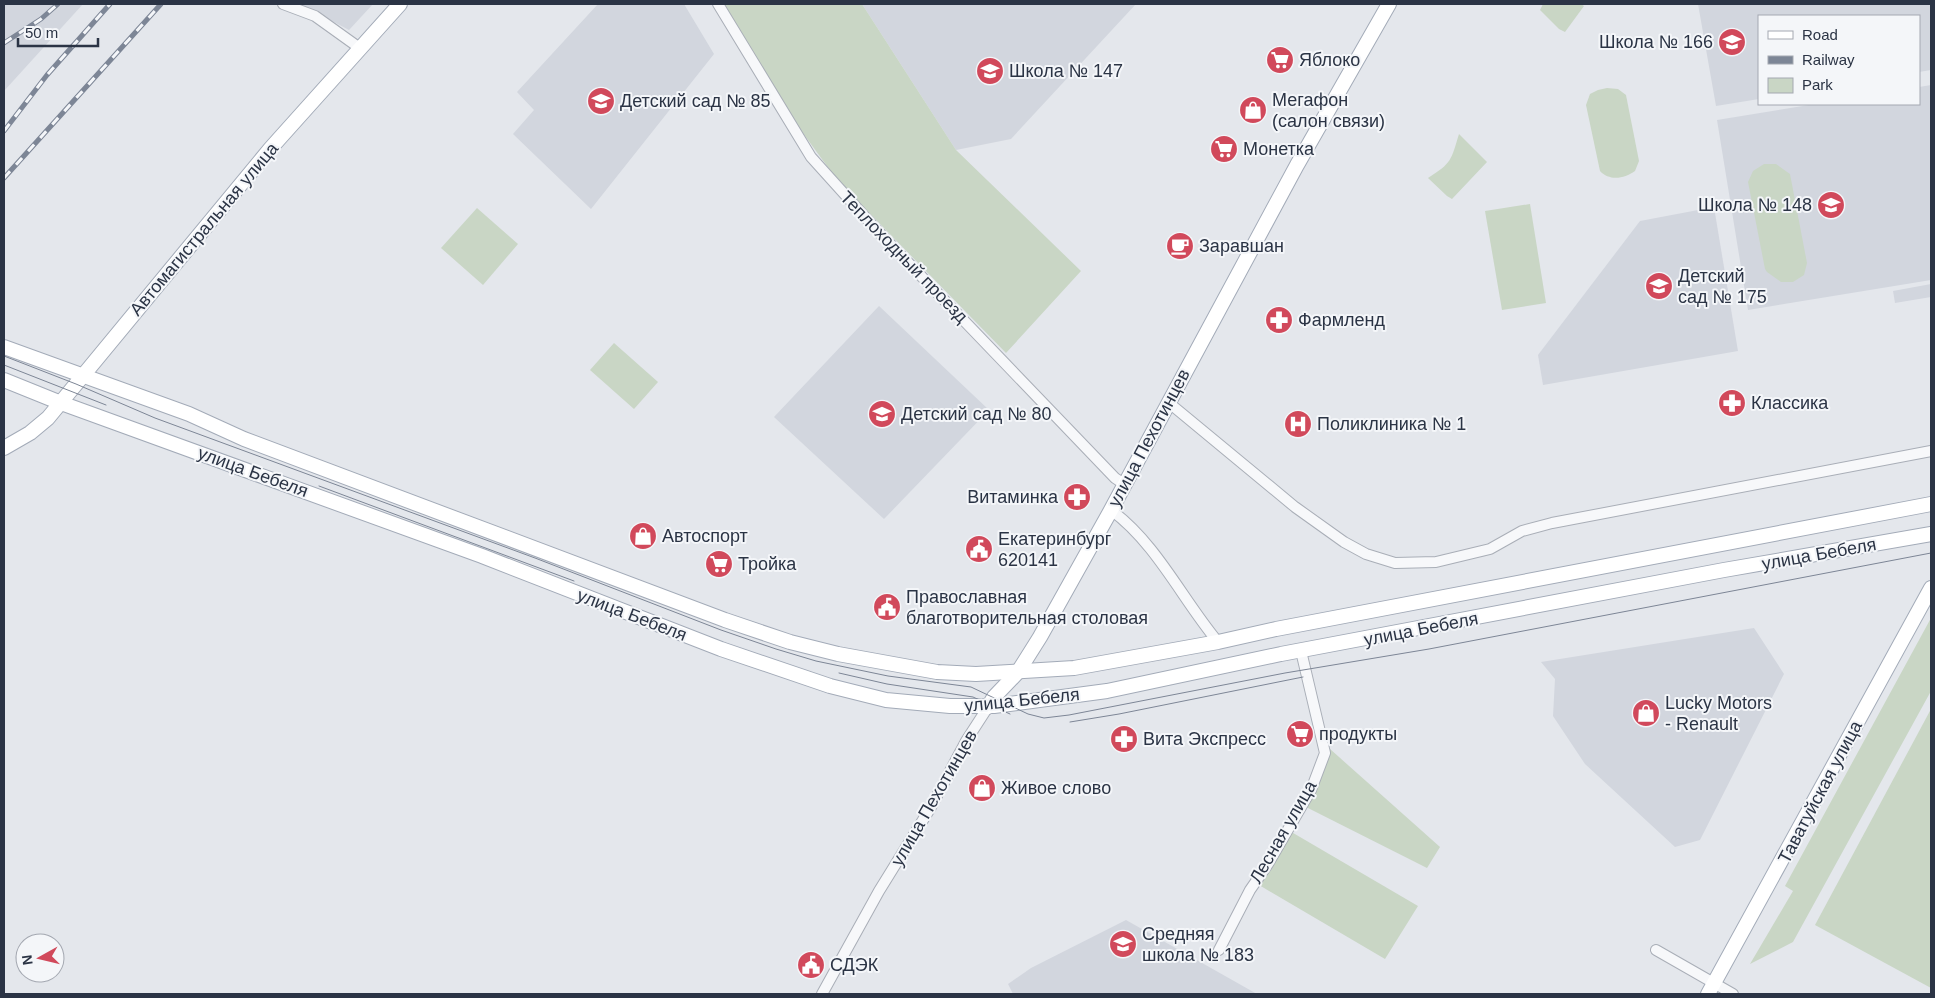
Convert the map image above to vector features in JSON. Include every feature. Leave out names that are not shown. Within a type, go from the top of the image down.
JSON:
[{"type":"main road","name":"Автомагистральная улица","points":[[4,448],[30,434],[48,418],[270,149],[400,4]]},
{"type":"main road","name":"улица Пехотинцев","points":[[988,707],[994,697],[1018,672],[1045,630],[1297,165],[1389,4]]},
{"type":"main road","name":"улица Бебеля","points":[[4,347],[189,414],[244,439],[725,620],[790,642],[838,654],[937,672],[976,674],[1074,668],[1218,642],[1276,629],[1931,504]]},
{"type":"main road","name":"улица Бебеля","points":[[4,380],[61,403],[473,553],[721,649],[830,686],[886,700],[950,706],[988,707],[1107,691],[1302,650],[1715,572],[1931,534]]},
{"type":"main road","name":"Таватуйская улица","points":[[1711,989],[1931,588]]},
{"type":"street","points":[[283,4],[314,16],[361,48]]},
{"type":"street","name":"Теплоходный проезд","points":[[718,4],[811,157],[875,228],[1115,478],[1124,484]]},
{"type":"street","points":[[1168,402],[1295,507],[1344,542],[1366,554],[1395,563],[1436,562],[1490,549],[1522,531],[1552,523],[1931,451]]},
{"type":"street","points":[[1111,510],[1128,523],[1147,545],[1218,642]]},
{"type":"street","name":"Лесная улица","points":[[1219,950],[1250,890],[1268,864],[1311,790],[1325,753],[1302,650]]},
{"type":"street","name":"улица Пехотинцев","points":[[822,994],[880,890],[931,807],[966,740],[988,707]]},
{"type":"street","points":[[1656,950],[1711,989],[1733,994]]},
{"type":"shaded area","points":[[4,4],[83,4],[4,91]]},
{"type":"shaded area","points":[[300,4],[373,4],[349,30]]},
{"type":"shaded area","name":"Детский сад № 85","points":[[598,4],[684,4],[714,54],[591,209],[513,134],[534,110],[517,92]]},
{"type":"shaded area","name":"Школа № 147","points":[[862,4],[1136,4],[1011,139],[956,150]]},
{"type":"shaded area","name":"Школа № 166","points":[[1698,4],[1931,4],[1931,70],[1920,72],[1920,15],[1758,15],[1758,99],[1716,106]]},
{"type":"shaded area","name":"Школа № 148","points":[[1931,85],[1931,280],[1748,310],[1717,120],[1809,105],[1920,105],[1920,87]]},
{"type":"shaded area","name":"Детский сад № 175","points":[[1714,207],[1738,351],[1543,385],[1538,355],[1640,221]]},
{"type":"shaded area","points":[[1931,284],[1931,297],[1895,303],[1893,291]]},
{"type":"shaded area","name":"Детский сад № 80","points":[[879,306],[989,410],[884,519],[774,417]]},
{"type":"shaded area","points":[[1754,628],[1784,674],[1700,840],[1675,847],[1585,764],[1553,716],[1555,679],[1541,662]]},
{"type":"shaded area","name":"Средняя школа № 183","points":[[1126,920],[1257,994],[1013,994],[1008,984],[1031,968]]},
{"type":"green space","points":[[724,4],[862,4],[956,150],[1081,271],[1006,353],[838,181],[794,121]]},
{"type":"green space","points":[[1543,4],[1581,4],[1584,6],[1565,32],[1559,29],[1540,10]]},
{"type":"green space","points":[[1607,88],[1618,89],[1626,95],[1639,161],[1635,171],[1617,178],[1612,178],[1600,171],[1586,105],[1590,94]]},
{"type":"green space","points":[[1459,134],[1487,162],[1452,199],[1428,178],[1450,160]]},
{"type":"green space","points":[[1764,164],[1776,164],[1790,174],[1807,263],[1804,275],[1793,282],[1781,282],[1765,269],[1748,182],[1753,171]]},
{"type":"green space","points":[[1530,204],[1546,303],[1502,310],[1485,211]]},
{"type":"green space","points":[[477,208],[518,244],[483,285],[441,248]]},
{"type":"green space","points":[[614,343],[658,382],[634,409],[590,370]]},
{"type":"green space","points":[[1931,618],[1931,691],[1793,942],[1750,964],[1793,891],[1785,886]]},
{"type":"green space","points":[[1931,709],[1931,988],[1815,925]]},
{"type":"green space","points":[[1330,749],[1440,847],[1427,868],[1302,805]]},
{"type":"green space","points":[[1288,830],[1418,906],[1385,959],[1259,885]]},
{"type":"tram line","points":[[4,356],[155,418],[535,558],[721,630],[816,661],[888,676],[971,687],[1028,714],[1044,718],[1069,715],[1285,673],[1429,649],[1931,553]]},
{"type":"tram line","points":[[4,365],[106,405]]},
{"type":"tram line","points":[[319,486],[574,581]]},
{"type":"tram line","points":[[839,673],[887,684],[973,697],[1010,714]]},
{"type":"tram line","points":[[1070,722],[1303,677]]},
{"type":"railway","points":[[4,43],[41,19],[58,4]]},
{"type":"railway","points":[[4,131],[47,75],[110,4]]},
{"type":"railway","points":[[4,178],[161,4]]},
{"type":"place","name":"Школа № 166","points":[[1732,42]]},
{"type":"place","name":"Яблоко","points":[[1280,60]]},
{"type":"place","name":"Школа № 147","points":[[990,71]]},
{"type":"place","name":"Детский сад № 85","points":[[601,101]]},
{"type":"place","name":"Мегафон (салон связи)","points":[[1253,110]]},
{"type":"place","name":"Монетка","points":[[1224,149]]},
{"type":"place","name":"Школа № 148","points":[[1831,205]]},
{"type":"place","name":"Заравшан","points":[[1180,246]]},
{"type":"place","name":"Детский сад № 175","points":[[1659,286]]},
{"type":"place","name":"Фармленд","points":[[1279,320]]},
{"type":"place","name":"Классика","points":[[1732,403]]},
{"type":"place","name":"Детский сад № 80","points":[[882,414]]},
{"type":"place","name":"Поликлиника № 1","points":[[1298,424]]},
{"type":"place","name":"Витаминка","points":[[1077,497]]},
{"type":"place","name":"Автоспорт","points":[[643,536]]},
{"type":"place","name":"Екатеринбург 620141","points":[[979,549]]},
{"type":"place","name":"Тройка","points":[[719,564]]},
{"type":"place","name":"Православная благотворительная столовая","points":[[887,607]]},
{"type":"place","name":"Lucky Motors - Renault","points":[[1646,713]]},
{"type":"place","name":"продукты","points":[[1300,734]]},
{"type":"place","name":"Вита Экспресс","points":[[1124,739]]},
{"type":"place","name":"Живое слово","points":[[982,788]]},
{"type":"place","name":"Средняя школа № 183","points":[[1123,944]]},
{"type":"place","name":"СДЭК","points":[[811,965]]}]
